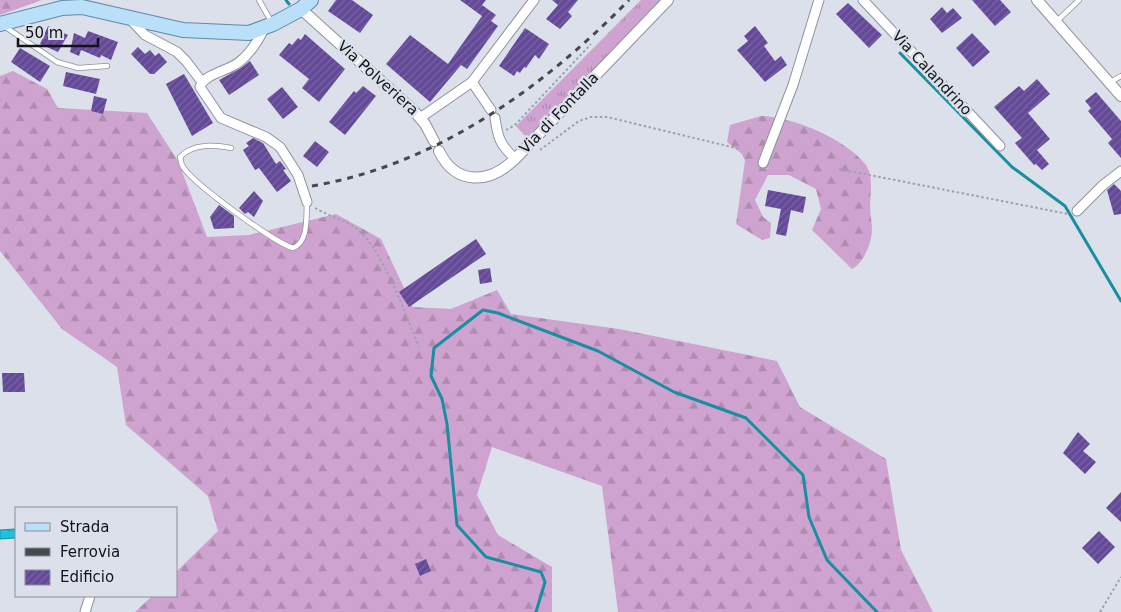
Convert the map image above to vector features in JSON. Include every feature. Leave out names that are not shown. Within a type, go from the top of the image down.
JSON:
[{"type":"main road","points":[[0,24],[71,7],[93,8],[198,32],[249,33],[269,26],[306,5]]},
{"type":"street","name":"Via Polveriera","points":[[306,5],[420,118],[472,82],[534,0]]},
{"type":"street","name":"Via di Fontalla","points":[[420,118],[449,166],[456,172],[473,178],[492,176],[515,159],[668,0]]},
{"type":"street","points":[[763,164],[792,85],[819,0]]},
{"type":"street","name":"Via Calandrino","points":[[863,0],[1000,146]]},
{"type":"street","points":[[1037,0],[1121,96]]},
{"type":"street","points":[[128,17],[145,35],[177,52],[202,82]]},
{"type":"street","points":[[269,26],[240,62],[202,82],[200,87],[221,118],[266,137],[280,148],[298,176],[307,202]]},
{"type":"street","points":[[472,82],[493,114],[497,135],[502,146],[515,159]]},
{"type":"street","points":[[1077,211],[1103,185],[1121,171]]},
{"type":"street","points":[[85,612],[90,597]]},
{"type":"lane","points":[[259,0],[269,26]]},
{"type":"lane","points":[[1056,22],[1079,0]]},
{"type":"lane","points":[[0,24],[57,62],[78,68],[106,66]]},
{"type":"lane","points":[[1110,83],[1121,76]]},
{"type":"lane","points":[[231,148],[210,145],[186,152],[180,158],[182,166],[206,189],[238,214],[293,248],[302,241],[307,202]]},
{"type":"path","points":[[497,135],[515,125],[591,44]]},
{"type":"path","points":[[525,148],[537,151],[544,148],[579,121],[591,117],[607,117],[740,149]]},
{"type":"path","points":[[839,169],[1069,214],[1077,211]]},
{"type":"path","points":[[307,202],[316,209],[354,227],[371,244],[392,282],[419,347]]},
{"type":"path","points":[[1100,612],[1121,577]]},
{"type":"green space","points":[[0,0],[42,0],[0,15]]},
{"type":"green space","points":[[641,0],[661,0],[527,138],[516,126]]},
{"type":"green space","points":[[13,71],[47,89],[58,108],[147,113],[178,161],[207,237],[249,235],[336,214],[381,239],[413,307],[451,309],[497,290],[511,314],[619,329],[777,361],[800,407],[886,459],[901,550],[933,612],[618,612],[602,486],[492,447],[477,495],[498,535],[552,567],[552,612],[135,612],[151,597],[178,597],[178,570],[218,531],[208,496],[126,425],[117,367],[62,329],[0,251],[0,76]]},
{"type":"green space","points":[[761,116],[788,120],[818,131],[846,147],[866,165],[871,180],[872,234],[864,257],[852,269],[812,230],[821,209],[816,189],[789,175],[768,175],[755,200],[763,217],[771,223],[770,238],[762,240],[736,224],[745,161],[742,154],[727,142],[730,125]]},
{"type":"water","points":[[15,529],[15,538],[0,539],[0,530]]},
{"type":"building","points":[[336,0],[352,0],[373,15],[360,33],[328,11]]},
{"type":"building","points":[[460,0],[486,0],[482,5],[496,15],[491,21],[498,26],[467,69],[461,65],[430,102],[386,64],[410,35],[448,64],[482,16]]},
{"type":"building","points":[[552,0],[578,0],[568,12],[572,16],[560,29],[546,19],[558,5]]},
{"type":"building","points":[[972,0],[1000,0],[1011,12],[995,26]]},
{"type":"building","points":[[848,3],[882,35],[869,48],[836,14]]},
{"type":"building","points":[[942,7],[947,13],[953,8],[962,18],[942,33],[930,19]]},
{"type":"building","points":[[48,26],[68,35],[58,52],[40,44]]},
{"type":"building","points":[[755,26],[768,43],[764,46],[775,61],[781,56],[787,65],[765,82],[737,50],[748,41],[744,36]]},
{"type":"building","points":[[525,28],[549,44],[539,59],[535,55],[526,68],[524,67],[520,73],[517,71],[514,76],[499,66]]},
{"type":"building","points":[[88,31],[118,42],[111,60],[101,55],[100,58],[81,50],[79,56],[70,52],[74,33],[85,38]]},
{"type":"building","points":[[972,33],[990,52],[973,67],[956,48]]},
{"type":"building","points":[[305,34],[345,69],[319,102],[302,88],[309,79],[279,55],[289,43],[292,45],[298,38],[301,40]]},
{"type":"building","points":[[138,47],[145,54],[150,50],[155,56],[159,53],[167,62],[154,74],[150,74],[131,54]]},
{"type":"building","points":[[20,48],[50,66],[40,82],[11,62]]},
{"type":"building","points":[[250,61],[259,75],[229,95],[219,80]]},
{"type":"building","points":[[66,72],[100,79],[96,94],[63,86]]},
{"type":"building","points":[[184,74],[213,123],[192,136],[166,84]]},
{"type":"building","points":[[1037,79],[1050,94],[1028,113],[1050,139],[1037,150],[1049,164],[1042,170],[1036,164],[1034,165],[1015,143],[1022,138],[994,107],[1019,86],[1024,91]]},
{"type":"building","points":[[363,86],[376,96],[345,135],[329,122],[354,91],[356,93]]},
{"type":"building","points":[[282,87],[298,107],[283,119],[267,99]]},
{"type":"building","points":[[1096,92],[1121,121],[1121,158],[1108,143],[1112,139],[1088,111],[1091,108],[1085,101]]},
{"type":"building","points":[[94,96],[107,99],[103,114],[91,111]]},
{"type":"building","points":[[253,138],[263,143],[276,164],[280,161],[286,169],[283,170],[291,181],[277,192],[259,168],[255,170],[243,150],[249,146],[246,143]]},
{"type":"building","points":[[315,141],[329,152],[317,167],[303,156]]},
{"type":"building","points":[[1114,184],[1121,191],[1121,214],[1114,215],[1107,190]]},
{"type":"building","points":[[768,190],[806,197],[803,213],[791,210],[786,236],[776,234],[781,209],[765,206]]},
{"type":"building","points":[[254,191],[263,201],[254,217],[248,212],[245,214],[239,208]]},
{"type":"building","points":[[219,205],[234,216],[234,228],[214,229],[210,217]]},
{"type":"building","points":[[476,239],[486,254],[409,307],[399,292]]},
{"type":"building","points":[[490,268],[492,282],[480,284],[478,270]]},
{"type":"building","points":[[2,373],[24,373],[25,392],[3,392]]},
{"type":"building","points":[[1078,432],[1090,444],[1083,451],[1096,462],[1085,474],[1063,453]]},
{"type":"building","points":[[1121,492],[1121,522],[1106,508]]},
{"type":"building","points":[[1099,531],[1115,547],[1098,564],[1082,548]]},
{"type":"building","points":[[426,559],[431,571],[420,576],[415,564]]},
{"type":"waterway","points":[[286,0],[289,4]]},
{"type":"waterway","points":[[900,53],[1012,167],[1065,206],[1121,301]]},
{"type":"waterway","points":[[536,612],[545,582],[541,572],[486,557],[457,525],[447,424],[442,399],[431,376],[434,348],[483,310],[498,313],[598,351],[674,392],[746,418],[803,475],[809,517],[827,560],[877,612]]},
{"type":"railway","points":[[312,186],[358,176],[402,160],[444,141],[485,118],[524,92],[561,63],[629,0]]}]
